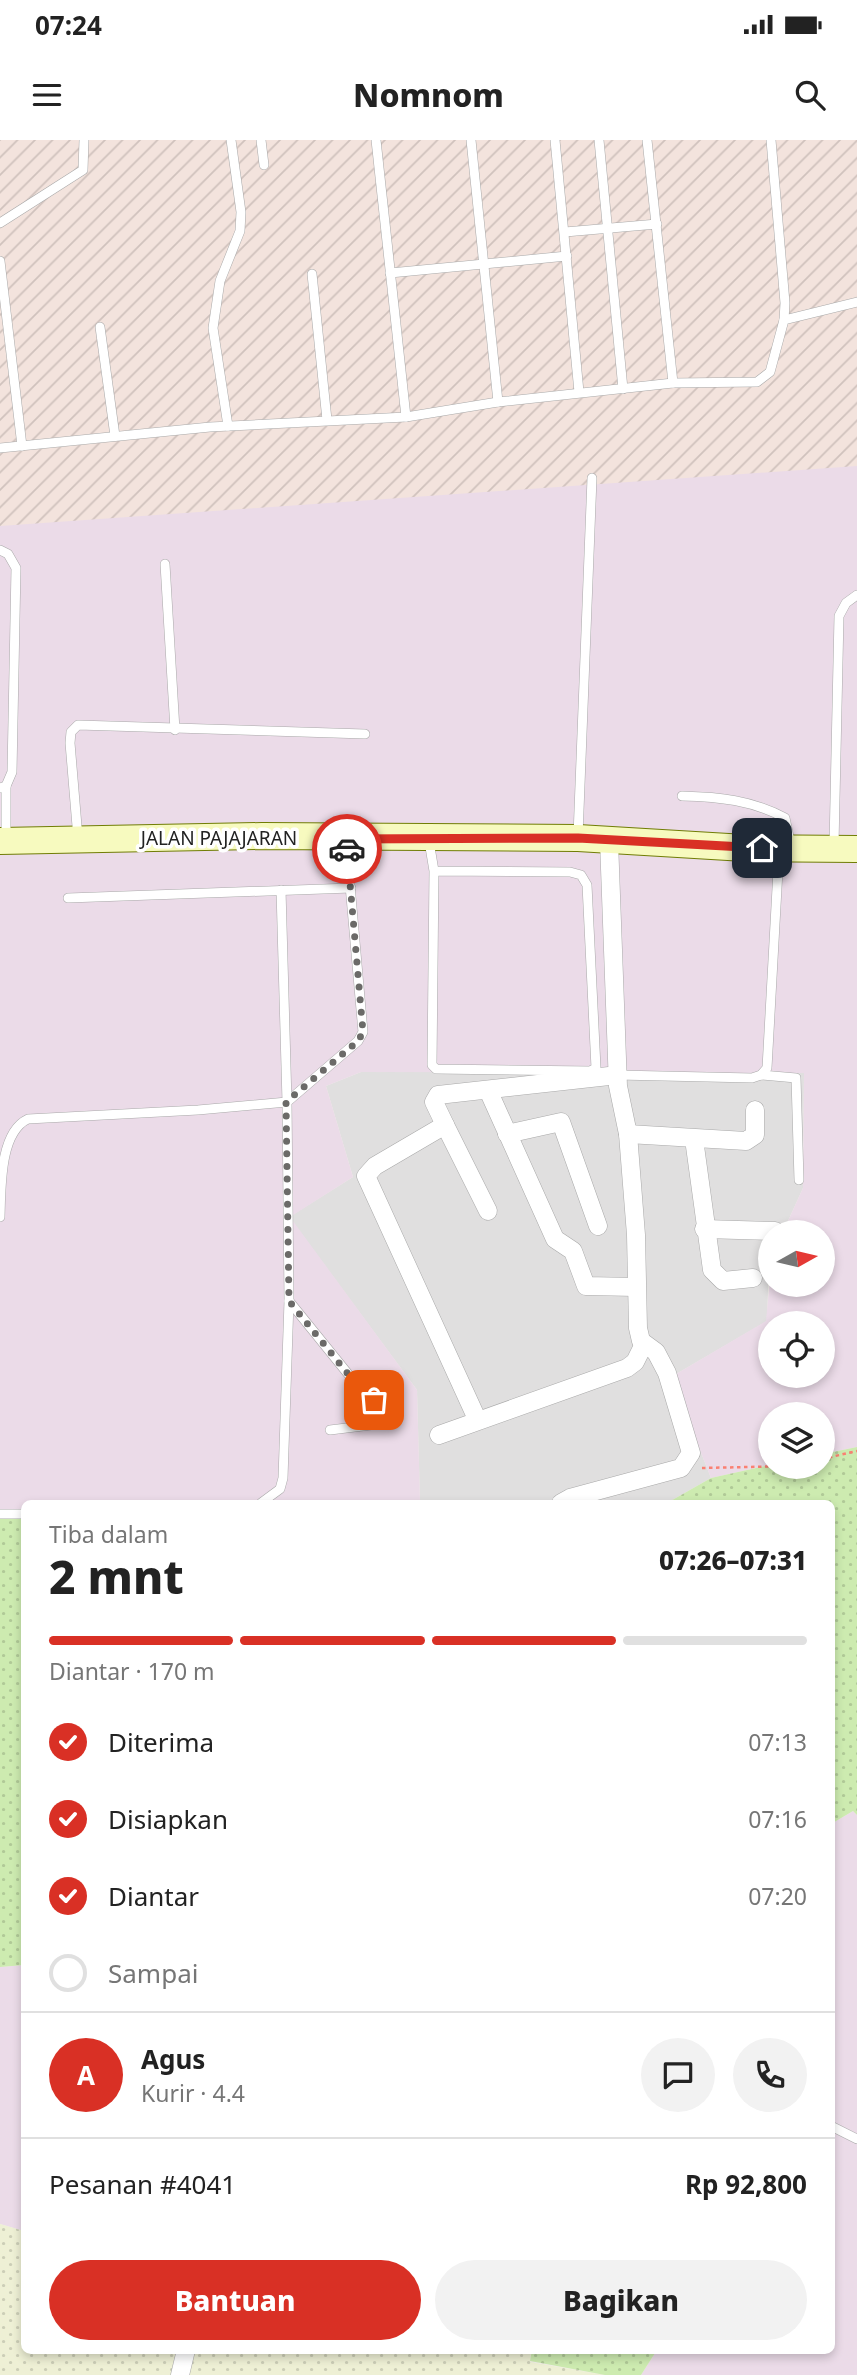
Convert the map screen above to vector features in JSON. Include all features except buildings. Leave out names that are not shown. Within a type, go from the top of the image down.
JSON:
[{"type":"main road","name":"JALAN PAJAJARAN","points":[[3,841],[429,836],[578,838],[845,849]]},
{"type":"street","points":[[566,1500],[681,1468],[690,1457],[691,1448],[667,1373],[656,1352],[644,1344],[638,1328],[636,1235],[628,1134],[618,1075],[609,841]]},
{"type":"street","points":[[488,1211],[434,1102],[438,1095],[618,1075]]},
{"type":"street","points":[[488,1090],[555,1239],[573,1251],[586,1286],[636,1287]]},
{"type":"street","points":[[628,1134],[752,1140],[755,1135],[755,1110]]},
{"type":"street","points":[[507,1134],[561,1122],[598,1226]]},
{"type":"street","points":[[445,1125],[375,1166],[370,1170],[367,1180],[477,1419]]},
{"type":"street","points":[[694,1139],[704,1229],[712,1270],[719,1280],[753,1278]]},
{"type":"street","points":[[704,1229],[758,1230]]},
{"type":"street","points":[[439,1435],[477,1419],[627,1368],[635,1362],[644,1344]]},
{"type":"street","points":[[180,2375],[185,2354]]},
{"type":"lane","points":[[0,223],[83,170],[84,140]]},
{"type":"lane","points":[[228,426],[213,328],[220,281],[240,231],[241,212],[231,140]]},
{"type":"lane","points":[[261,140],[264,165]]},
{"type":"lane","points":[[376,140],[406,417]]},
{"type":"lane","points":[[471,140],[498,402]]},
{"type":"lane","points":[[555,140],[579,393]]},
{"type":"lane","points":[[599,140],[623,389]]},
{"type":"lane","points":[[647,140],[673,383]]},
{"type":"lane","points":[[0,448],[228,426],[406,417],[498,402],[673,383],[757,382],[765,378],[784,320],[785,303],[771,140]]},
{"type":"lane","points":[[565,232],[657,224]]},
{"type":"lane","points":[[390,273],[568,256]]},
{"type":"lane","points":[[0,261],[22,446]]},
{"type":"lane","points":[[312,274],[327,421]]},
{"type":"lane","points":[[784,320],[857,302]]},
{"type":"lane","points":[[100,327],[115,436]]},
{"type":"lane","points":[[578,838],[592,478]]},
{"type":"lane","points":[[0,550],[8,554],[16,568],[12,772],[3,787],[3,841]]},
{"type":"lane","points":[[165,564],[175,730]]},
{"type":"lane","points":[[845,849],[839,616],[846,603],[857,595]]},
{"type":"lane","points":[[78,840],[70,743],[73,729],[78,725],[365,734]]},
{"type":"lane","points":[[682,796],[715,797],[762,805],[785,818],[785,848],[767,1068],[761,1075]]},
{"type":"lane","points":[[429,836],[434,871],[432,1065],[436,1069],[596,1068],[587,885],[581,875],[570,872],[434,871]]},
{"type":"lane","points":[[0,1217],[4,1138],[18,1123],[28,1119],[198,1110],[286,1102],[358,1041],[363,1032],[346,839]]},
{"type":"lane","points":[[68,898],[351,888]]},
{"type":"lane","points":[[265,1500],[280,1489],[283,1478],[289,1301],[281,890]]},
{"type":"lane","points":[[618,1075],[752,1078],[761,1075],[796,1078],[799,1180]]},
{"type":"lane","points":[[289,1301],[357,1385],[374,1400],[377,1413],[371,1425],[330,1430]]},
{"type":"lane","points":[[0,1514],[21,1514]]},
{"type":"lane","points":[[835,2128],[857,2139]]},
{"type":"path","points":[[835,1456],[857,1451]]},
{"type":"path","points":[[681,1468],[758,1467]]},
{"type":"shaded area","points":[[0,140],[857,140],[857,1447],[835,1452],[835,1402],[758,1402],[758,1468],[711,1478],[671,1377],[758,1326],[758,1388],[835,1388],[835,1311],[767,1311],[768,1297],[835,1297],[835,1220],[788,1220],[803,1188],[804,1073],[361,1072],[326,1086],[353,1177],[290,1217],[417,1390],[420,1500],[21,1500],[21,1510],[0,1511]]},
{"type":"shaded area","points":[[0,140],[857,140],[857,466],[0,526]]},
{"type":"shaded area","points":[[361,1072],[804,1072],[803,1188],[788,1220],[758,1220],[758,1297],[768,1297],[767,1311],[758,1311],[758,1326],[671,1377],[711,1478],[672,1500],[420,1500],[417,1390],[289,1217],[353,1177],[326,1086]]},
{"type":"shaded area","points":[[853,1811],[857,1815],[857,2375],[641,2375],[654,2354],[835,2354],[835,1822]]},
{"type":"shaded area","points":[[21,1965],[21,2230],[0,2224],[0,1967]]},
{"type":"green space","points":[[857,1447],[857,1815],[853,1811],[835,1822],[835,1500],[672,1500],[711,1478],[758,1468],[758,1479],[835,1479],[835,1452]]},
{"type":"green space","points":[[21,1510],[21,1965],[0,1967],[0,1511]]},
{"type":"green space","points":[[0,2224],[21,2230],[21,2354],[531,2354],[530,2362],[605,2375],[0,2375]]},
{"type":"green space","points":[[531,2354],[654,2354],[641,2375],[605,2375],[530,2361]]},
{"type":"way so far","points":[[347,849],[363,1032],[358,1041],[286,1102],[289,1301],[357,1385],[374,1400]]},
{"type":"route","points":[[347,849],[346,839],[429,836],[578,838],[762,848]]}]
